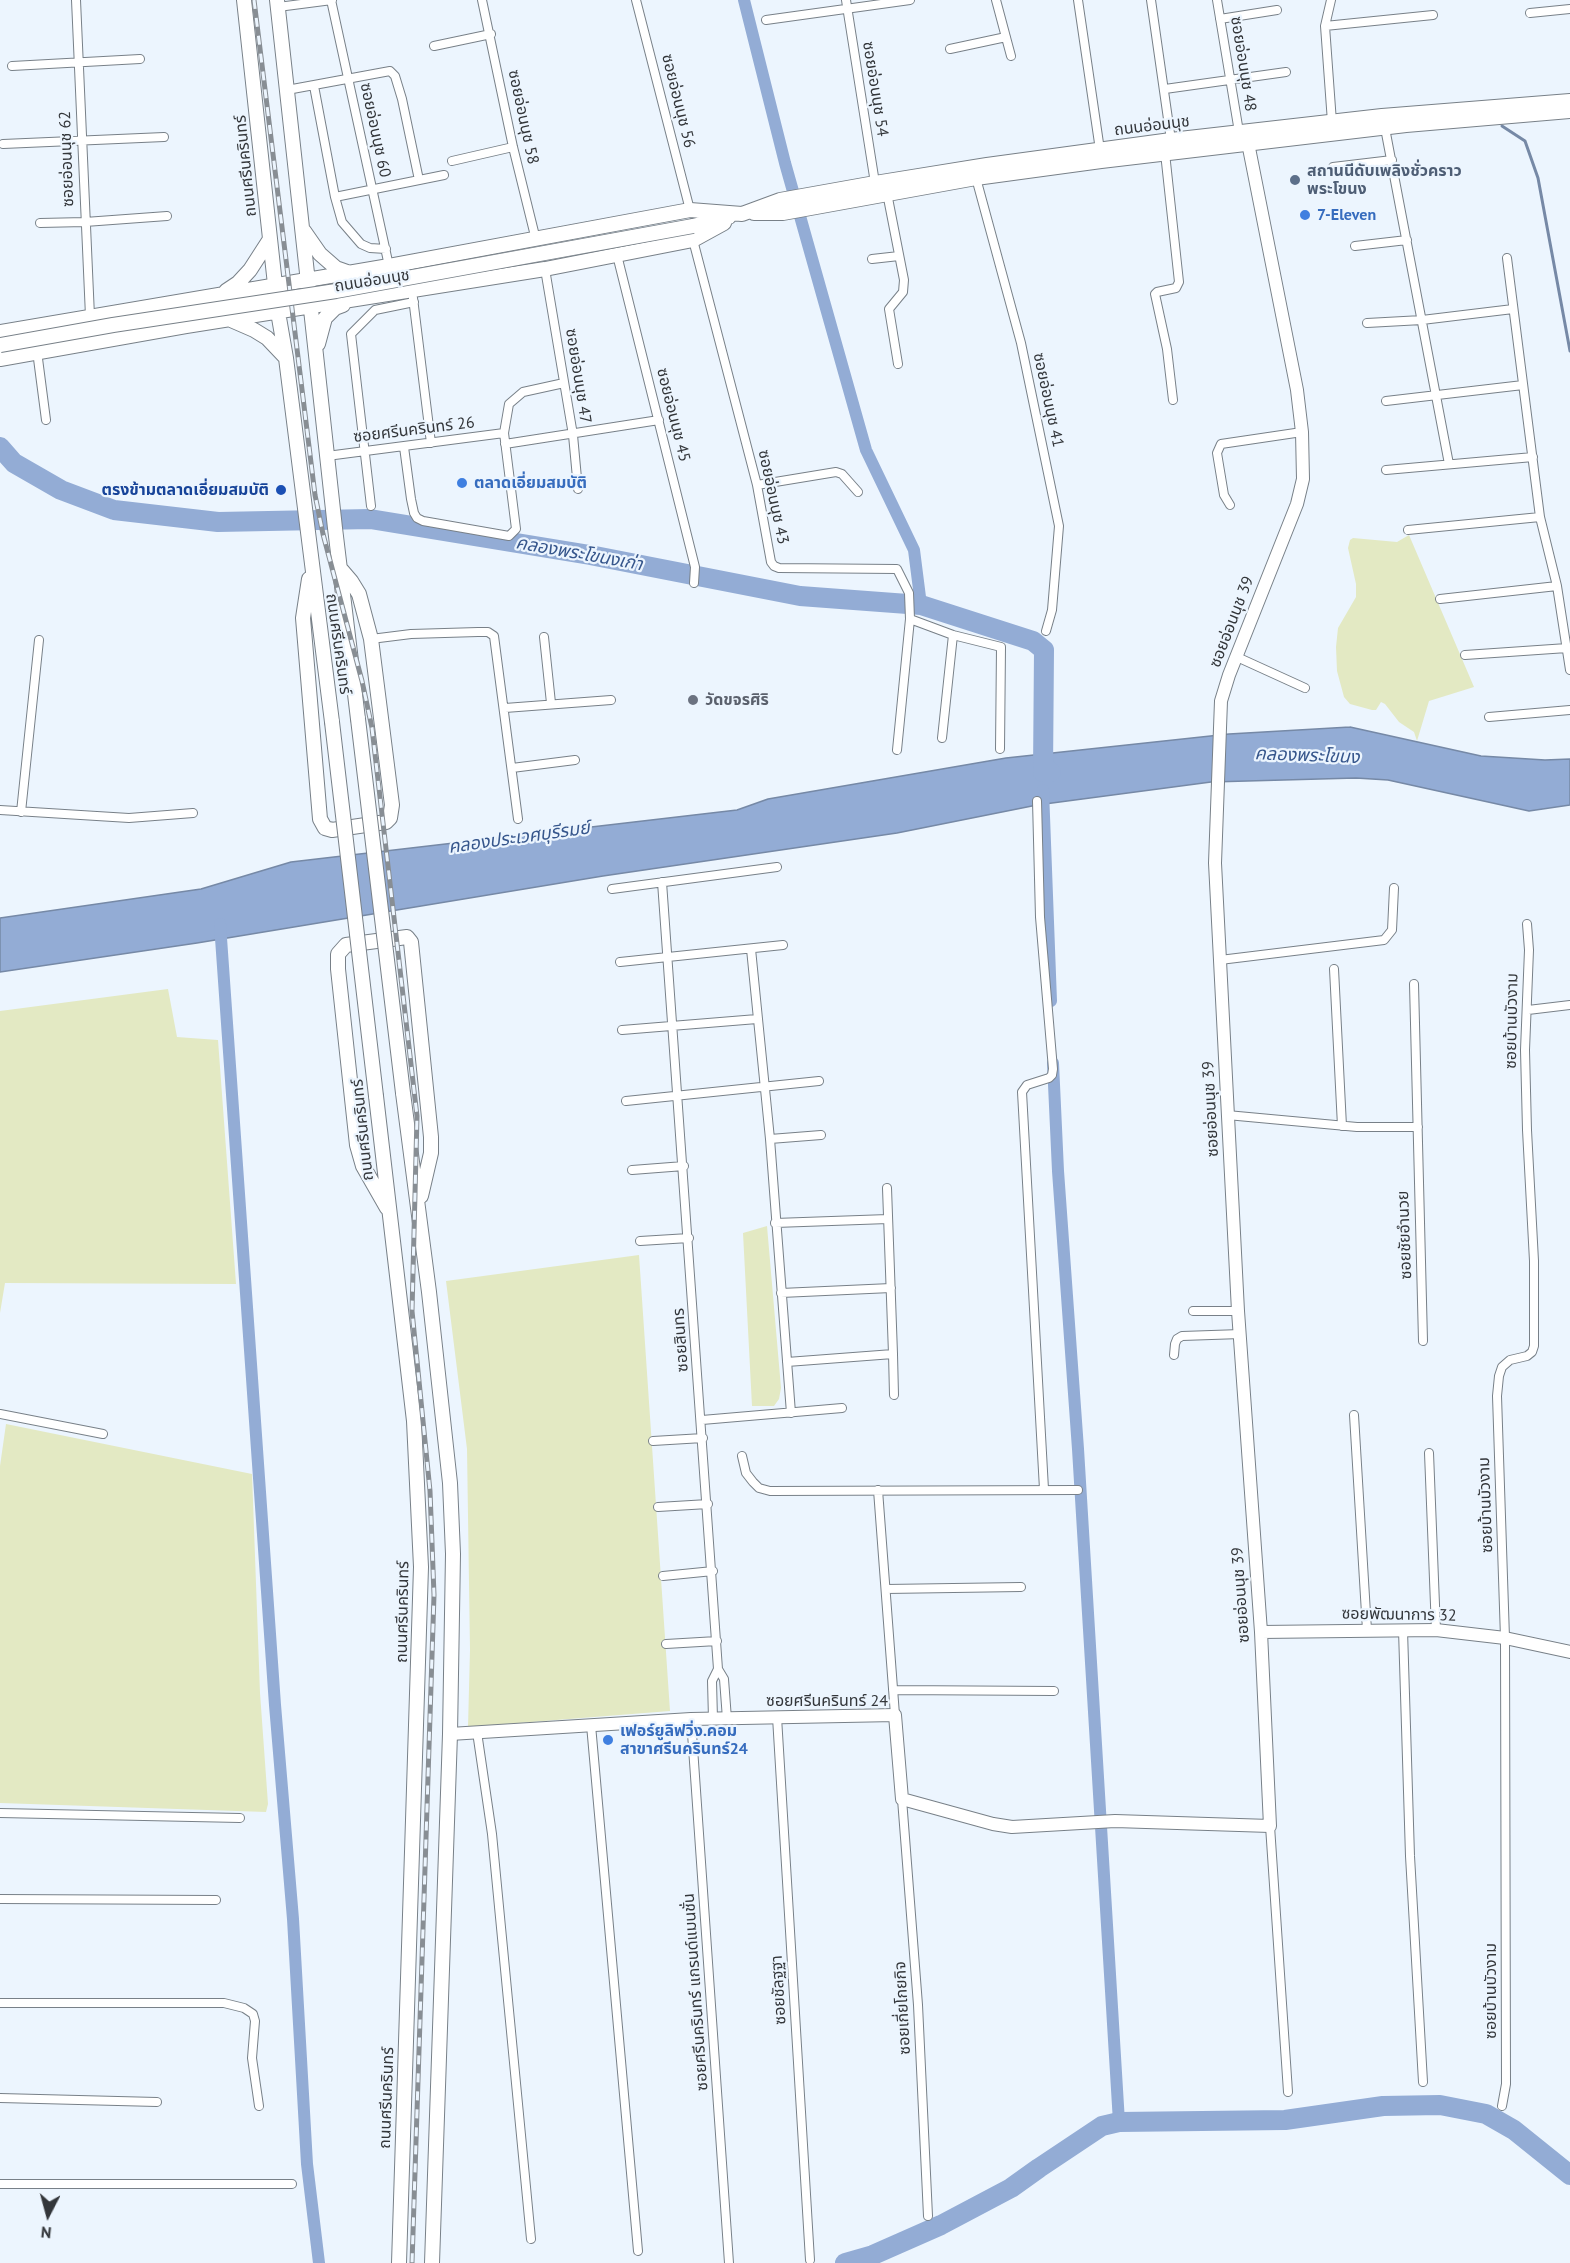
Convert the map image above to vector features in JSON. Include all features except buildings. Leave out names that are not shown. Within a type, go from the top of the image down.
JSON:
[{"type":"main road","name":"ถนนศรีนครินทร์","points":[[244,0],[278,312],[332,722],[414,1421],[421,1567],[399,2263]]},
{"type":"main road","name":"ถนนศรีนครินทร์","points":[[278,3],[339,567],[419,1207],[450,1483],[453,1554],[450,1734],[432,2263]]},
{"type":"main road","name":"ถนนอ่อนนุช","points":[[0,359],[186,326],[353,300],[396,294],[413,297],[617,255],[693,233],[742,214],[880,190],[1100,155],[1165,153],[1243,138],[1570,100]]},
{"type":"main road","name":"ถนนอ่อนนุช","points":[[1384,122],[1570,111]]},
{"type":"main road","name":"ถนนอ่อนนุช","points":[[880,190],[976,178],[1171,140],[1243,138]]},
{"type":"main road","points":[[1165,153],[1171,140]]},
{"type":"main road","name":"ถนนอ่อนนุช","points":[[0,332],[350,273],[690,210],[742,214]]},
{"type":"main road","points":[[303,229],[320,254],[336,268],[350,273]]},
{"type":"main road","name":"ถนนอ่อนนุช","points":[[0,345],[693,233]]},
{"type":"main road","points":[[222,294],[238,283],[253,266],[270,239]]},
{"type":"main road","points":[[389,266],[382,279],[386,286],[396,294]]},
{"type":"main road","points":[[316,356],[325,318],[335,308],[353,300]]},
{"type":"main road","points":[[182,301],[191,304],[196,311],[194,318],[186,326]]},
{"type":"main road","points":[[229,319],[267,338],[285,358]]},
{"type":"main road","points":[[311,569],[304,600],[303,618],[320,819],[325,828],[332,830],[386,822],[392,812],[371,639],[357,590],[339,567]]},
{"type":"main road","points":[[389,1213],[367,1174],[357,1145],[338,969],[338,954],[346,945],[406,937],[411,942],[431,1137],[431,1153],[419,1207]]},
{"type":"street","name":"ซอยอ่อนนุช 62","points":[[76,0],[90,316]]},
{"type":"street","points":[[278,3],[331,0]]},
{"type":"street","name":"ซอยอ่อนนุช 60","points":[[331,0],[389,266]]},
{"type":"street","name":"ซอยอ่อนนุช 58","points":[[482,0],[513,147],[536,240]]},
{"type":"street","name":"ซอยอ่อนนุช 56","points":[[636,0],[690,210]]},
{"type":"street","points":[[766,20],[847,4],[910,0]]},
{"type":"street","points":[[996,0],[1011,56]]},
{"type":"street","points":[[1078,0],[1100,155]]},
{"type":"street","points":[[1151,0],[1171,140]]},
{"type":"street","name":"ซอยอ่อนนุช 48","points":[[1217,0],[1243,138]]},
{"type":"street","points":[[1331,0],[1325,26],[1333,128]]},
{"type":"street","name":"ซอยอ่อนนุช 54","points":[[847,4],[880,190],[900,256],[904,279],[903,292],[889,309],[898,364]]},
{"type":"street","points":[[1530,13],[1570,9]]},
{"type":"street","points":[[1220,19],[1277,10]]},
{"type":"street","points":[[1325,26],[1433,15]]},
{"type":"street","points":[[434,46],[490,34]]},
{"type":"street","points":[[950,49],[1006,37]]},
{"type":"street","points":[[12,66],[140,59]]},
{"type":"street","points":[[287,90],[390,71],[395,76],[402,99],[419,180]]},
{"type":"street","points":[[1165,89],[1286,72]]},
{"type":"street","points":[[314,86],[335,197],[342,222],[353,236],[370,248],[386,249]]},
{"type":"street","points":[[1384,122],[1449,464]]},
{"type":"street","points":[[3,144],[164,137]]},
{"type":"street","name":"ซอยอ่อนนุช 39","points":[[1243,138],[1298,390],[1302,432],[1303,479],[1297,504],[1229,675],[1221,701],[1215,863],[1238,1311],[1261,1632],[1270,1826],[1288,2092]]},
{"type":"street","points":[[452,161],[513,147]]},
{"type":"street","points":[[1165,153],[1179,282],[1176,288],[1155,294],[1167,349],[1173,400]]},
{"type":"street","points":[[1333,167],[1392,160]]},
{"type":"street","points":[[335,197],[444,175]]},
{"type":"street","name":"ซอยอ่อนนุช 41","points":[[976,178],[1021,343],[1059,526],[1052,610],[1046,631]]},
{"type":"street","points":[[40,223],[167,216]]},
{"type":"street","name":"ซอยอ่อนนุช 43","points":[[693,233],[757,485],[771,562],[779,568],[897,569],[909,593],[910,619],[897,750]]},
{"type":"street","points":[[1355,246],[1407,240]]},
{"type":"street","name":"ซอยอ่อนนุช 45","points":[[617,255],[695,575]]},
{"type":"street","points":[[872,259],[900,256]]},
{"type":"street","points":[[1507,258],[1540,517],[1557,586],[1570,670]]},
{"type":"street","name":"ซอยอ่อนนุช 47","points":[[545,269],[573,435],[578,489]]},
{"type":"street","points":[[371,506],[351,334],[375,310],[413,297],[430,443]]},
{"type":"street","points":[[1367,323],[1422,320],[1513,309]]},
{"type":"street","points":[[37,351],[46,420]]},
{"type":"street","points":[[404,447],[411,500],[417,518],[502,537],[509,536],[516,528],[504,433],[509,404],[522,392],[564,383]]},
{"type":"street","points":[[1386,401],[1523,385]]},
{"type":"street","points":[[505,444],[659,420]]},
{"type":"street","points":[[1230,505],[1224,495],[1217,453],[1221,444],[1302,432]]},
{"type":"street","name":"ซอยศรีนครินทร์ 26","points":[[327,456],[504,433]]},
{"type":"street","points":[[1386,470],[1533,457]]},
{"type":"street","points":[[757,485],[836,472],[842,474],[858,492]]},
{"type":"street","points":[[1408,530],[1540,517]]},
{"type":"street","points":[[1440,599],[1557,586]]},
{"type":"street","points":[[910,619],[953,635],[1001,647],[1000,749]]},
{"type":"street","points":[[371,639],[411,634],[488,632],[495,639],[518,819]]},
{"type":"street","points":[[942,738],[953,635]]},
{"type":"street","points":[[544,637],[551,703]]},
{"type":"street","points":[[21,812],[39,640]]},
{"type":"street","points":[[1464,655],[1567,648]]},
{"type":"street","points":[[1237,657],[1305,688]]},
{"type":"street","points":[[505,708],[610,700]]},
{"type":"street","points":[[1489,717],[1570,710]]},
{"type":"street","points":[[512,768],[575,760]]},
{"type":"street","points":[[1037,801],[1040,917],[1053,1069],[1049,1078],[1028,1085],[1022,1092],[1044,1489]]},
{"type":"street","points":[[0,810],[129,818],[192,813]]},
{"type":"street","points":[[612,889],[777,867]]},
{"type":"street","name":"ซอยสินทร","points":[[662,882],[713,1571],[718,1669],[724,1679],[727,1719]]},
{"type":"street","points":[[1220,960],[1384,940],[1392,930],[1394,888]]},
{"type":"street","name":"ซอยบ้านบัวงาม","points":[[1502,2106],[1506,2084],[1505,1638],[1497,1396],[1502,1367],[1510,1360],[1527,1356],[1532,1352],[1534,1331],[1534,1261],[1525,1050],[1528,1010],[1529,941],[1527,924]]},
{"type":"street","points":[[620,962],[783,945]]},
{"type":"street","points":[[751,950],[770,1139],[791,1413]]},
{"type":"street","points":[[1334,969],[1342,1126]]},
{"type":"street","name":"ซอยชัยอำนวย","points":[[1414,984],[1423,1341]]},
{"type":"street","points":[[1528,1010],[1570,1005]]},
{"type":"street","points":[[622,1030],[757,1019]]},
{"type":"street","points":[[626,1101],[819,1081]]},
{"type":"street","points":[[1227,1114],[1342,1126],[1418,1127]]},
{"type":"street","points":[[770,1139],[820,1135]]},
{"type":"street","points":[[632,1170],[684,1166]]},
{"type":"street","points":[[887,1188],[894,1395]]},
{"type":"street","points":[[775,1223],[888,1219]]},
{"type":"street","points":[[640,1241],[689,1238]]},
{"type":"street","points":[[781,1293],[891,1287]]},
{"type":"street","points":[[1193,1311],[1238,1311]]},
{"type":"street","points":[[1174,1354],[1177,1339],[1182,1336],[1240,1334]]},
{"type":"street","points":[[787,1362],[893,1354]]},
{"type":"street","points":[[702,1420],[842,1408]]},
{"type":"street","points":[[0,1414],[103,1434]]},
{"type":"street","points":[[1354,1415],[1367,1630]]},
{"type":"street","points":[[653,1441],[703,1438]]},
{"type":"street","points":[[1429,1452],[1436,1630]]},
{"type":"street","points":[[742,1456],[746,1473],[759,1488],[770,1491],[1078,1490]]},
{"type":"street","points":[[878,1490],[895,1715]]},
{"type":"street","points":[[658,1507],[708,1504]]},
{"type":"street","points":[[663,1576],[713,1571]]},
{"type":"street","points":[[886,1589],[1021,1587]]},
{"type":"street","points":[[1403,1630],[1410,1867],[1423,2082]]},
{"type":"street","name":"ซอยพัฒนาการ 32","points":[[1261,1632],[1436,1630],[1505,1638],[1570,1652]]},
{"type":"street","points":[[666,1644],[717,1641]]},
{"type":"street","points":[[713,1719],[712,1681],[718,1669]]},
{"type":"street","points":[[893,1690],[1054,1691]]},
{"type":"street","name":"ซอยศรีนครินทร์ 24","points":[[450,1734],[691,1719],[895,1715],[902,1799]]},
{"type":"street","name":"ซอยชัลฐฐา","points":[[777,1718],[810,2260]]},
{"type":"street","name":"ซอยศรีนครินทร์ แกรนด์แมนชั่น","points":[[691,1719],[729,2263]]},
{"type":"street","points":[[591,1725],[638,2251]]},
{"type":"street","points":[[477,1732],[492,1834],[531,2239]]},
{"type":"street","points":[[902,1799],[1012,1827],[1115,1821],[1270,1826]]},
{"type":"street","name":"ซอยเกี่ยโกยกิจ","points":[[902,1799],[918,2005],[928,2216]]},
{"type":"street","points":[[0,1813],[240,1818]]},
{"type":"street","points":[[0,1899],[216,1900]]},
{"type":"street","points":[[0,2002],[224,2003],[244,2008],[253,2014],[255,2021],[252,2058],[259,2106]]},
{"type":"street","points":[[0,2098],[158,2102]]},
{"type":"street","points":[[0,2184],[292,2184]]},
{"type":"green space","points":[[1409,535],[1474,687],[1429,701],[1417,741],[1414,732],[1399,722],[1385,704],[1381,702],[1376,710],[1372,710],[1350,704],[1344,697],[1337,671],[1336,647],[1338,628],[1356,597],[1356,584],[1348,548],[1350,540],[1353,538],[1397,542]]},
{"type":"green space","points":[[168,989],[177,1037],[218,1040],[236,1284],[5,1283],[0,1313],[0,1011]]},
{"type":"green space","points":[[767,1226],[781,1388],[779,1399],[774,1406],[752,1406],[743,1233]]},
{"type":"green space","points":[[639,1255],[670,1711],[468,1727],[470,1650],[467,1449],[446,1281]]},
{"type":"green space","points":[[6,1424],[252,1474],[260,1693],[268,1804],[266,1812],[0,1803],[0,1466]]},
{"type":"water","points":[[1350,727],[1481,756],[1545,760],[1570,759],[1570,805],[1529,811],[1388,780],[1356,778],[1211,782],[1037,805],[897,833],[603,876],[197,943],[0,972],[0,918],[201,889],[291,862],[737,810],[768,799],[1006,758],[1229,734]]},
{"type":"waterway","points":[[744,0],[785,163],[866,450],[914,550],[921,605]]},
{"type":"waterway","points":[[1502,126],[1525,141],[1538,178],[1570,351]]},
{"type":"waterway","name":"คลองพระโขนงเก่า","points":[[0,447],[14,463],[61,490],[114,510],[218,522],[370,519],[590,555],[800,596],[921,605],[1033,641],[1044,650],[1043,772],[1051,772]]},
{"type":"waterway","points":[[1043,790],[1051,1001]]},
{"type":"waterway","points":[[220,924],[275,1705],[293,1919],[307,2164],[319,2263]]},
{"type":"waterway","points":[[1053,1063],[1119,2122]]},
{"type":"waterway","points":[[845,2263],[873,2255],[941,2225],[1011,2188],[1102,2126],[1119,2122],[1285,2120],[1383,2106],[1440,2105],[1486,2114],[1514,2130],[1570,2175]]},
{"type":"railway","points":[[254,0],[315,495],[372,728],[417,1116],[412,1311],[430,1491],[434,1595],[412,2263]]},
{"type":"place","name":"สถานนีดับเพลิงชั่วคราว พระโขนง","points":[[1295,180]]},
{"type":"place","name":"7-Eleven","points":[[1305,215]]},
{"type":"place","name":"ตลาดเอี่ยมสมบัติ","points":[[462,483]]},
{"type":"place","name":"ตรงข้ามตลาดเอี่ยมสมบัติ","points":[[281,490]]},
{"type":"place","name":"วัดขจรศิริ","points":[[693,700]]},
{"type":"place","name":"เฟอร์ยูลิฟวิ่ง.คอม สาขาศรีนครินทร์24","points":[[608,1740]]},
{"type":"water label","name":"คลองพระโขนง","points":[[1307,756]]},
{"type":"water label","name":"คลองประเวศบุรีรมย์","points":[[519,838]]}]
